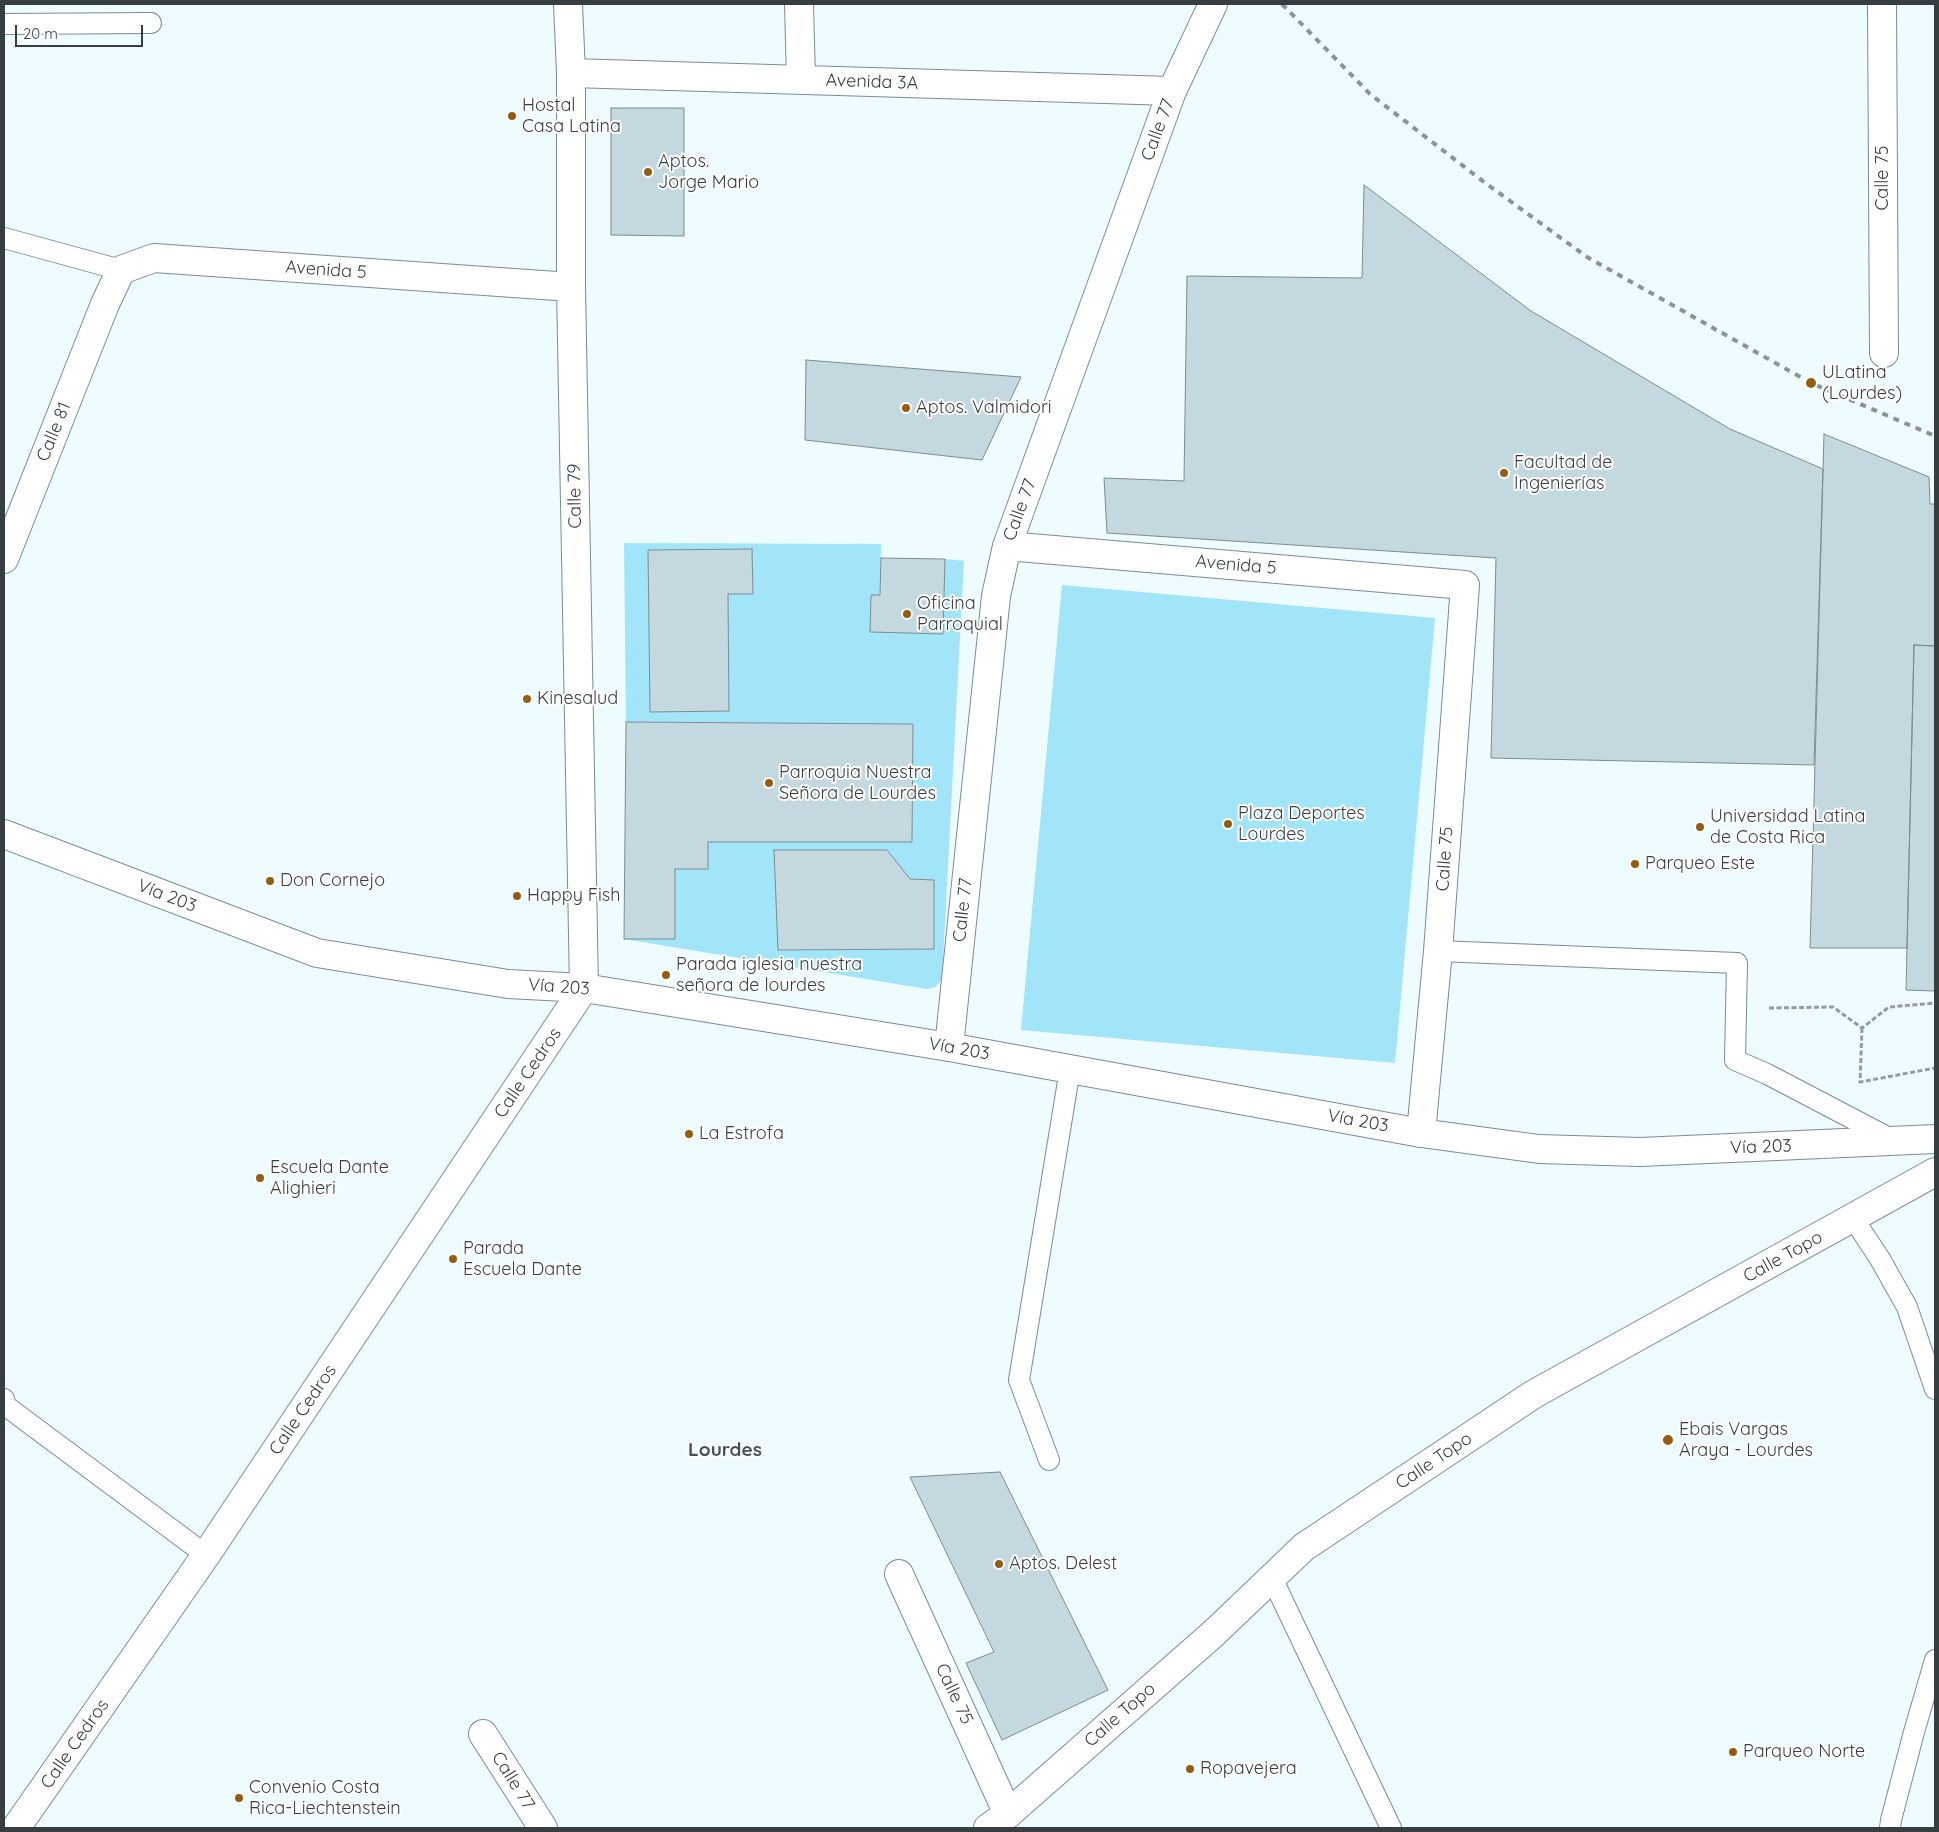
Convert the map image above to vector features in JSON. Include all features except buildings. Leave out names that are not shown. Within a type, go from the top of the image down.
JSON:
[{"type":"street","name":"Calle 79","points":[[568,4],[571,73],[571,287],[584,988]]},
{"type":"street","points":[[799,4],[801,80]]},
{"type":"street","name":"Calle 77","points":[[949,1047],[996,596],[1007,546],[1172,91],[1213,4]]},
{"type":"street","name":"Calle 75","points":[[1882,4],[1884,353]]},
{"type":"street","name":"Avenida 3A","points":[[571,73],[1172,91]]},
{"type":"street","name":"Avenida 5","points":[[121,270],[154,258],[571,287]]},
{"type":"street","name":"Calle 81","points":[[4,559],[105,304],[121,270]]},
{"type":"street","name":"Avenida 5","points":[[1007,546],[1465,585]]},
{"type":"street","name":"Calle 75","points":[[1421,1133],[1438,951],[1465,585]]},
{"type":"street","name":"Vía 203","points":[[4,834],[317,953],[508,984],[584,988],[949,1047],[1421,1133],[1539,1149],[1640,1152],[1935,1140]]},
{"type":"street","name":"Calle Cedros","points":[[16,1828],[206,1555],[584,988]]},
{"type":"street","name":"Calle Topo","points":[[998,1821],[1214,1633],[1304,1547],[1534,1394],[1935,1172]]},
{"type":"street","name":"Calle 75","points":[[899,1574],[998,1821]]},
{"type":"street","name":"Calle 77","points":[[482,1734],[542,1828]]},
{"type":"lane","points":[[4,24],[151,23]]},
{"type":"lane","points":[[4,238],[121,270]]},
{"type":"lane","points":[[1438,951],[1737,963],[1735,1060],[1768,1074],[1896,1141]]},
{"type":"lane","points":[[1049,1460],[1019,1380],[1070,1069]]},
{"type":"lane","points":[[1853,1218],[1880,1259],[1907,1307],[1935,1389]]},
{"type":"lane","points":[[4,1399],[6,1406],[206,1555]]},
{"type":"lane","points":[[1272,1578],[1391,1828]]},
{"type":"lane","points":[[1890,1828],[1914,1732],[1935,1660]]},
{"type":"path","points":[[1862,1028],[1889,1007],[1935,1003]]},
{"type":"path","points":[[1736,1010],[1833,1007],[1862,1028]]},
{"type":"path","points":[[1862,1028],[1860,1082],[1935,1068]]},
{"type":"shaded area","points":[[624,543],[881,544],[880,595],[871,632],[943,634],[945,559],[964,561],[942,980],[935,987],[927,989],[624,939],[675,939],[675,869],[708,869],[708,842],[912,842],[913,724],[626,722]],"holes":[[[775,850],[887,850],[910,879],[934,880],[934,949],[778,950]]]},
{"type":"shaded area","name":"Plaza Deportes Lourdes","points":[[1062,585],[1435,618],[1395,1063],[1021,1030]]},
{"type":"railway","points":[[1282,4],[1370,94],[1484,182],[1587,257],[1811,383],[1935,436]]},
{"type":"place","name":"Hostal Casa Latina","points":[[512,116]]},
{"type":"place","name":"Aptos. Jorge Mario","points":[[648,172]]},
{"type":"place","name":"ULatina (Lourdes)","points":[[1811,383]]},
{"type":"place","name":"Aptos. Valmidori","points":[[906,408]]},
{"type":"place","name":"Facultad de Ingenierías","points":[[1504,473]]},
{"type":"place","name":"Oficina Parroquial","points":[[907,614]]},
{"type":"place","name":"Kinesalud","points":[[527,699]]},
{"type":"place","name":"Parroquia Nuestra Señora de Lourdes","points":[[769,783]]},
{"type":"place","name":"Plaza Deportes Lourdes","points":[[1228,824]]},
{"type":"place","name":"Universidad Latina de Costa Rica","points":[[1700,827]]},
{"type":"place","name":"Parqueo Este","points":[[1635,864]]},
{"type":"place","name":"Don Cornejo","points":[[270,881]]},
{"type":"place","name":"Happy Fish","points":[[517,896]]},
{"type":"place","name":"Parada iglesia nuestra señora de lourdes","points":[[666,975]]},
{"type":"place","name":"La Estrofa","points":[[689,1134]]},
{"type":"place","name":"Escuela Dante Alighieri","points":[[260,1178]]},
{"type":"place","name":"Parada Escuela Dante","points":[[453,1259]]},
{"type":"place","name":"Ebais Vargas Araya - Lourdes","points":[[1668,1440]]},
{"type":"place","name":"Aptos. Delest","points":[[999,1564]]},
{"type":"place","name":"Parqueo Norte","points":[[1733,1752]]},
{"type":"place","name":"Ropavejera","points":[[1190,1769]]},
{"type":"place","name":"Convenio Costa Rica-Liechtenstein","points":[[239,1798]]},
{"type":"district","name":"Lourdes","points":[[725,1450]]}]
